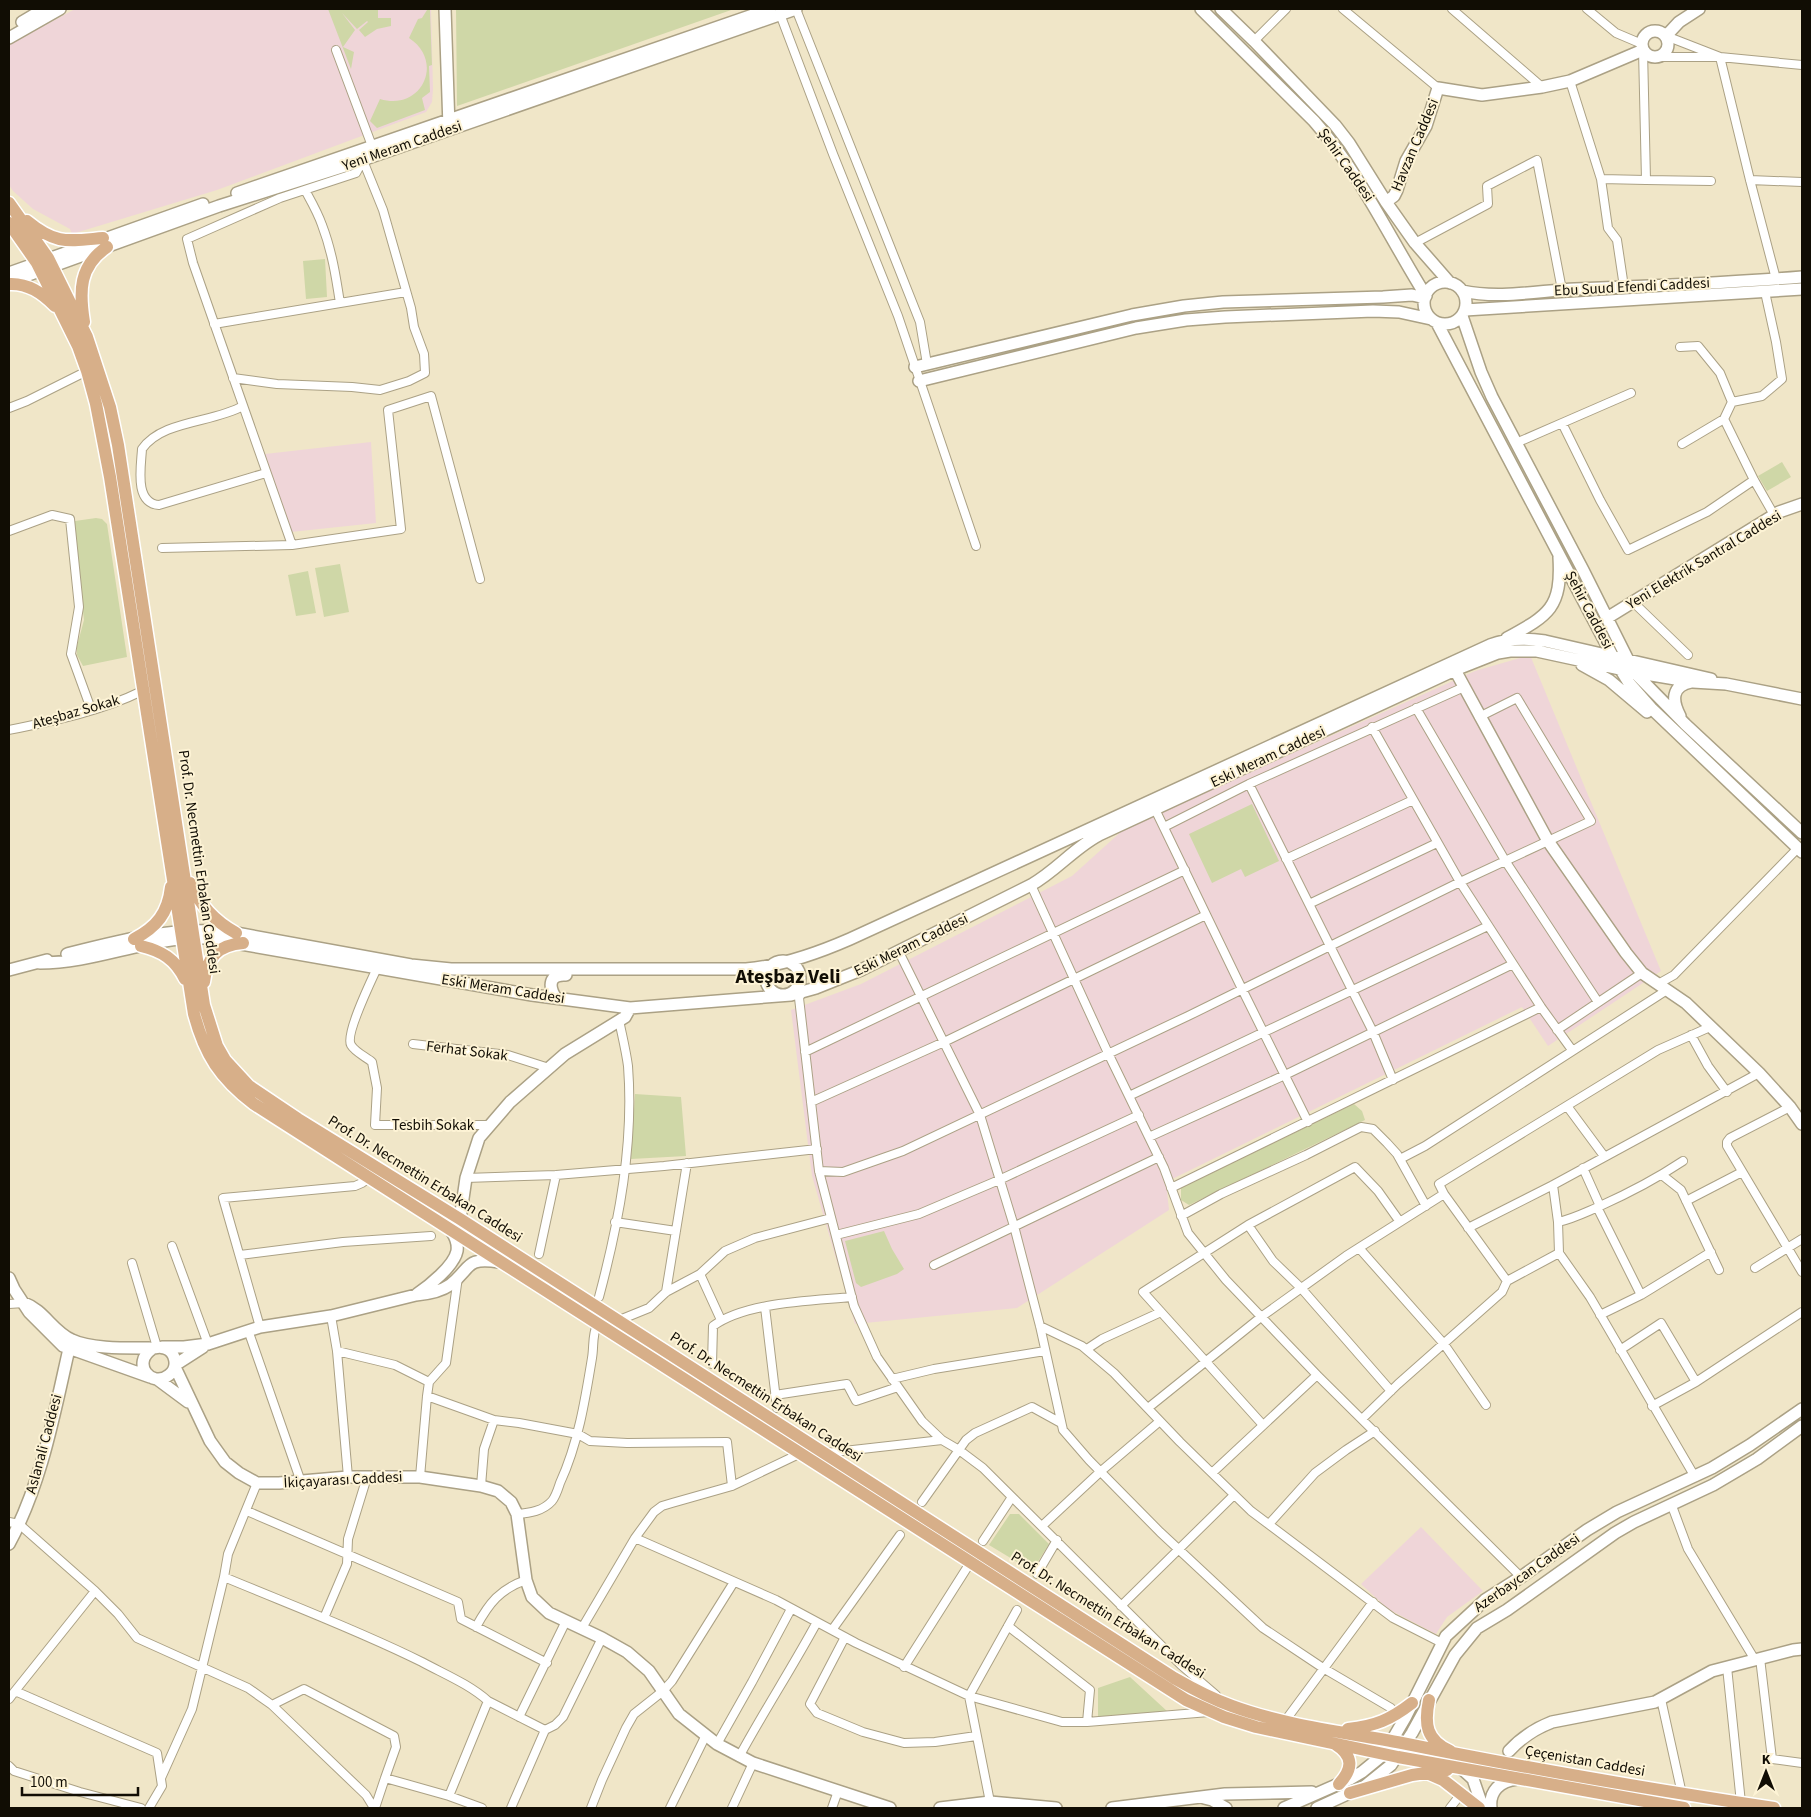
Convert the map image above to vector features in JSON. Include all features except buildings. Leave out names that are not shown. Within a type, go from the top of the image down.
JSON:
[{"type":"main road","points":[[11,213],[43,233],[58,239],[105,242],[100,252],[90,264],[81,285],[80,298],[87,337]]},
{"type":"main road","name":"Prof. Dr. Necmettin Erbakan Caddesi","points":[[11,213],[45,265],[87,337],[110,407],[118,445],[184,868],[190,989],[194,1014],[204,1047],[220,1073],[228,1082],[254,1104],[1170,1691],[1211,1712],[1256,1727],[1392,1742]]},
{"type":"main road","name":"Prof. Dr. Necmettin Erbakan Caddesi","points":[[45,265],[62,314],[88,371],[103,435],[142,691],[173,875],[211,1031],[221,1053],[237,1074],[249,1086],[298,1119],[460,1219],[1174,1678],[1195,1690],[1232,1706],[1286,1721],[1384,1754]]},
{"type":"main road","points":[[9,283],[33,289],[48,299],[62,314]]},
{"type":"main road","points":[[184,868],[195,893],[206,910],[240,938],[211,958],[205,974],[204,1005]]},
{"type":"main road","points":[[173,875],[165,912],[153,928],[138,942],[158,950],[175,962],[190,989]]},
{"type":"main road","points":[[1429,1700],[1426,1714],[1429,1733],[1439,1745],[1459,1756]]},
{"type":"main road","points":[[1339,1784],[1348,1771],[1349,1759],[1347,1753],[1334,1737],[1376,1725],[1396,1715],[1412,1703]]},
{"type":"main road","name":"Çeçenistan Caddesi","points":[[1392,1742],[1459,1756],[1774,1808]]},
{"type":"main road","name":"Çeçenistan Caddesi","points":[[1384,1754],[1684,1808]]},
{"type":"main road","points":[[1350,1793],[1424,1772],[1462,1769]]},
{"type":"main road","points":[[1424,1772],[1443,1780],[1481,1808]]},
{"type":"street","points":[[9,29],[40,12],[60,9]]},
{"type":"street","points":[[445,9],[449,124]]},
{"type":"street","points":[[796,9],[920,322],[927,364]]},
{"type":"street","name":"Yeni Meram Caddesi","points":[[9,283],[45,265],[105,242],[775,12],[796,9]]},
{"type":"street","name":"Şehir Caddesi","points":[[1201,9],[1328,137],[1378,214],[1426,297]]},
{"type":"street","name":"Şehir Caddesi","points":[[1221,9],[1335,125],[1415,243],[1450,283]]},
{"type":"street","points":[[1254,41],[1286,9]]},
{"type":"street","points":[[1344,9],[1438,88]]},
{"type":"street","points":[[1452,9],[1542,87]]},
{"type":"street","points":[[1587,9],[1616,33],[1643,47],[1648,55],[1657,57],[1720,57],[1802,65]]},
{"type":"street","points":[[1666,36],[1678,22],[1699,9]]},
{"type":"street","points":[[9,38],[40,12]]},
{"type":"street","points":[[775,12],[898,316],[976,546]]},
{"type":"street","points":[[1646,180],[1644,36],[1651,32],[1659,32],[1720,57]]},
{"type":"street","points":[[1657,57],[1661,56],[1667,49],[1668,40],[1666,36]]},
{"type":"street","name":"Havzan Caddesi","points":[[1386,202],[1394,196],[1397,190],[1406,161],[1426,126],[1438,88],[1482,96],[1542,87],[1570,81],[1643,47]]},
{"type":"street","points":[[336,50],[372,146]]},
{"type":"street","points":[[1720,57],[1776,279]]},
{"type":"street","points":[[1570,81],[1600,179],[1608,228],[1617,240],[1624,287]]},
{"type":"street","name":"Yeni Meram Caddesi","points":[[361,155],[372,146],[449,124]]},
{"type":"street","points":[[292,545],[192,263],[187,239],[280,198],[356,173],[361,155]]},
{"type":"street","points":[[233,378],[277,384],[380,390],[409,381],[425,373],[424,354],[414,327],[383,210],[361,155]]},
{"type":"street","points":[[1415,243],[1488,204],[1487,186],[1537,160],[1562,290]]},
{"type":"street","points":[[1600,179],[1711,181]]},
{"type":"street","points":[[1750,180],[1802,182]]},
{"type":"street","points":[[305,190],[322,224],[334,263],[340,303]]},
{"type":"street","name":"Yeni Meram Caddesi","points":[[9,273],[45,265]]},
{"type":"street","name":"Ebu Suud Efendi Caddesi","points":[[1462,291],[1478,294],[1507,295],[1562,290],[1802,277]]},
{"type":"street","points":[[919,381],[1136,328],[1186,320],[1373,311],[1398,312],[1434,321],[1451,323],[1463,313],[1466,304],[1462,291],[1450,283],[1437,284],[1431,288],[1426,297],[1425,307],[1434,321]]},
{"type":"street","name":"Ebu Suud Efendi Caddesi","points":[[1463,313],[1802,289]]},
{"type":"street","points":[[214,324],[406,292]]},
{"type":"street","points":[[1732,402],[1762,396],[1782,380],[1765,292]]},
{"type":"street","points":[[915,368],[1132,315],[1184,306],[1232,302],[1412,295],[1426,297]]},
{"type":"street","name":"Şehir Caddesi","points":[[1463,313],[1481,372],[1607,618],[1624,665],[1639,695],[1800,850]]},
{"type":"street","name":"Şehir Caddesi","points":[[1434,321],[1613,657],[1624,665]]},
{"type":"street","points":[[1680,347],[1698,346],[1720,373],[1732,402],[1724,420],[1682,444]]},
{"type":"street","points":[[9,408],[88,371]]},
{"type":"street","points":[[1516,443],[1630,393]]},
{"type":"street","points":[[162,548],[292,545],[401,529],[388,410],[431,396],[480,579]]},
{"type":"street","points":[[243,406],[232,412],[156,435],[142,449],[142,494],[146,501],[152,505],[159,506],[266,473]]},
{"type":"street","points":[[1724,420],[1774,515]]},
{"type":"street","points":[[1562,423],[1600,500],[1628,550],[1707,512],[1754,480]]},
{"type":"street","name":"Yeni Elektrik Santral Caddesi","points":[[1607,618],[1774,515],[1802,504]]},
{"type":"street","points":[[9,531],[52,515],[70,519],[79,607],[72,654],[91,710]]},
{"type":"street","points":[[1503,640],[1542,618],[1553,604],[1559,589],[1559,553]]},
{"type":"street","points":[[1633,602],[1688,655]]},
{"type":"street","name":"Eski Meram Caddesi","points":[[240,938],[377,968],[556,998],[630,1008],[780,996],[802,992],[845,977],[1031,885],[1046,876],[1089,840],[1154,805],[1503,640],[1518,638],[1545,641],[1613,657]]},
{"type":"street","name":"Eski Meram Caddesi","points":[[9,970],[68,954],[188,934],[240,938],[411,965],[470,970],[650,971],[762,968],[816,953],[850,939],[1486,657],[1523,650],[1550,653],[1701,676],[1726,684],[1802,699]]},
{"type":"street","points":[[1550,653],[1577,662],[1601,675],[1649,714],[1674,730]]},
{"type":"street","name":"Eski Meram Caddesi","points":[[1624,665],[1634,672],[1693,682],[1726,684]]},
{"type":"street","points":[[1455,670],[1548,841],[1642,972],[1686,1003],[1759,1073],[1790,1107],[1802,1124]]},
{"type":"street","points":[[1634,672],[1685,724],[1802,833]]},
{"type":"street","points":[[1685,724],[1676,707],[1675,693],[1683,684],[1693,682]]},
{"type":"street","points":[[1164,827],[1249,784],[1464,687]]},
{"type":"street","name":"Ateşbaz Sokak","points":[[9,730],[91,710],[142,691]]},
{"type":"street","points":[[819,1171],[843,1172],[903,1151],[1242,989],[1460,882],[1591,821],[1517,698],[1479,717]]},
{"type":"street","points":[[1416,708],[1506,862],[1598,1002]]},
{"type":"street","points":[[1372,727],[1460,882],[1541,1007],[1572,1050]]},
{"type":"street","points":[[1249,784],[1373,1032],[1393,1080]]},
{"type":"street","points":[[1286,859],[1413,800]]},
{"type":"street","points":[[1154,805],[1263,1033],[1308,1122]]},
{"type":"street","points":[[1309,904],[1437,843]]},
{"type":"street","points":[[1400,1160],[1426,1146],[1572,1050],[1663,987],[1800,850]]},
{"type":"street","points":[[805,1052],[1185,870]]},
{"type":"street","points":[[1031,885],[1159,1157],[1188,1233],[1226,1280],[1261,1317],[1521,1578]]},
{"type":"street","points":[[811,1102],[944,1042],[1206,915]]},
{"type":"street","points":[[1130,1096],[1488,926]]},
{"type":"street","points":[[898,952],[980,1115],[1014,1226],[1040,1326],[1063,1430],[1100,1472],[1179,1550],[1263,1628],[1323,1668],[1391,1708]]},
{"type":"street","points":[[1149,1138],[1285,1075],[1513,964]]},
{"type":"street","name":"Tesbih Sokak","points":[[377,968],[353,1024],[349,1039],[353,1048],[372,1062],[377,1088],[375,1125],[491,1125]]},
{"type":"street","points":[[556,998],[551,991],[551,984],[554,978],[559,975],[625,975],[650,971]]},
{"type":"street","points":[[1557,1030],[1642,972]]},
{"type":"street","points":[[802,992],[799,998],[819,1171],[854,1306],[877,1357],[922,1421],[942,1440],[983,1468],[1181,1665],[1210,1691],[1232,1706]]},
{"type":"street","points":[[1171,1188],[1541,1007]]},
{"type":"street","points":[[460,1219],[466,1178],[479,1138],[510,1102],[549,1068],[566,1054],[625,1017],[630,1008]]},
{"type":"street","points":[[599,1297],[626,1169],[630,1111],[628,1063],[619,1020]]},
{"type":"street","points":[[1507,1281],[1444,1194],[1439,1184],[1658,1050],[1710,1026]]},
{"type":"street","points":[[1691,1035],[1708,1066],[1727,1092]]},
{"type":"street","name":"Ferhat Sokak","points":[[412,1044],[508,1055],[549,1068]]},
{"type":"street","points":[[1468,1228],[1553,1185],[1759,1073]]},
{"type":"street","points":[[1567,1106],[1604,1156]]},
{"type":"street","points":[[1790,1107],[1730,1138],[1727,1146],[1802,1272]]},
{"type":"street","points":[[836,1235],[920,1214],[999,1180],[1139,1114]]},
{"type":"street","points":[[1181,1216],[1221,1194],[1306,1155],[1361,1127],[1373,1129],[1388,1143],[1426,1206]]},
{"type":"street","points":[[466,1178],[556,1175],[687,1164],[817,1149]]},
{"type":"street","points":[[934,1265],[1159,1157]]},
{"type":"street","points":[[1558,1222],[1571,1219],[1598,1206],[1662,1175],[1684,1161]]},
{"type":"street","points":[[666,1292],[687,1164]]},
{"type":"street","points":[[1263,1425],[1143,1292],[1248,1225],[1355,1167],[1378,1191],[1400,1222]]},
{"type":"street","points":[[1583,1168],[1598,1206],[1641,1295]]},
{"type":"street","points":[[1686,1201],[1742,1172]]},
{"type":"street","points":[[539,1254],[556,1175]]},
{"type":"street","points":[[1662,1175],[1680,1190],[1719,1270]]},
{"type":"street","points":[[260,1327],[223,1198],[356,1186],[369,1178]]},
{"type":"street","points":[[1553,1185],[1558,1222],[1559,1252],[1590,1296],[1652,1406],[1695,1477]]},
{"type":"street","points":[[1148,1408],[1261,1317],[1301,1288],[1359,1248],[1444,1194]]},
{"type":"street","points":[[617,1321],[649,1308],[666,1292],[700,1274],[725,1251],[755,1238],[831,1218]]},
{"type":"street","points":[[615,1222],[676,1231]]},
{"type":"street","points":[[1248,1225],[1273,1261],[1301,1288],[1391,1391]]},
{"type":"street","points":[[416,1295],[437,1278],[452,1261],[457,1250],[457,1244],[452,1232]]},
{"type":"street","points":[[240,1255],[343,1242],[431,1236]]},
{"type":"street","points":[[1755,1268],[1802,1239]]},
{"type":"street","points":[[172,1246],[208,1344]]},
{"type":"street","points":[[1359,1248],[1444,1344],[1486,1405]]},
{"type":"street","points":[[1362,1419],[1502,1292],[1507,1281],[1559,1252]]},
{"type":"street","points":[[1600,1315],[1641,1295],[1711,1252]]},
{"type":"street","points":[[70,1345],[157,1348],[208,1344],[260,1327],[331,1316],[416,1295],[429,1294],[443,1289],[458,1277],[470,1263],[479,1260],[499,1262]]},
{"type":"street","points":[[132,1263],[157,1348]]},
{"type":"street","points":[[700,1274],[721,1320]]},
{"type":"street","points":[[420,1477],[429,1382],[446,1363],[458,1277]]},
{"type":"street","points":[[9,1278],[24,1303]]},
{"type":"street","points":[[712,1364],[713,1326],[721,1320],[754,1308],[852,1296]]},
{"type":"street","points":[[9,1304],[24,1303],[35,1308],[58,1330],[70,1345],[155,1378],[168,1376],[175,1366],[208,1344]]},
{"type":"street","points":[[766,1307],[777,1408]]},
{"type":"street","points":[[1086,1350],[1102,1339],[1161,1312]]},
{"type":"street","points":[[1652,1406],[1696,1382],[1802,1312]]},
{"type":"street","points":[[331,1316],[337,1351],[348,1477]]},
{"type":"street","points":[[1620,1350],[1661,1323],[1696,1382]]},
{"type":"street","points":[[517,1514],[542,1509],[552,1500],[566,1470],[578,1434],[592,1356],[594,1332],[597,1324]]},
{"type":"street","points":[[1040,1326],[1082,1346],[1114,1373],[1251,1511],[1392,1618],[1442,1644]]},
{"type":"street","points":[[248,1330],[301,1482]]},
{"type":"street","name":"Aslanali Caddesi","points":[[9,1544],[14,1523],[39,1474],[70,1345]]},
{"type":"street","points":[[175,1366],[174,1356],[171,1352],[157,1348],[148,1352],[143,1361],[145,1371],[178,1393],[194,1407]]},
{"type":"street","points":[[337,1351],[395,1365],[429,1382]]},
{"type":"street","points":[[892,1379],[934,1369],[1046,1351]]},
{"type":"street","name":"İkiçayarası Caddesi","points":[[175,1366],[210,1441],[225,1462],[238,1473],[257,1483],[279,1484],[348,1477],[420,1477],[481,1486],[498,1491],[511,1502],[517,1514],[526,1580],[532,1597],[548,1613],[582,1628],[627,1652],[649,1671],[679,1714],[717,1744],[739,1757],[890,1808]]},
{"type":"street","points":[[1212,1473],[1317,1375]]},
{"type":"street","points":[[775,1394],[847,1384],[856,1401],[898,1386]]},
{"type":"street","points":[[427,1396],[494,1420],[519,1422],[578,1434],[590,1441],[627,1443],[727,1442],[732,1486]]},
{"type":"street","points":[[922,1502],[966,1440],[975,1433],[1032,1407],[1061,1423]]},
{"type":"street","name":"Azerbaycan Caddesi","points":[[1284,1808],[1327,1790],[1362,1772],[1384,1754],[1392,1742],[1446,1636],[1485,1600],[1521,1578],[1587,1530],[1617,1512],[1695,1477],[1750,1445],[1802,1409]]},
{"type":"street","points":[[481,1486],[484,1449],[494,1420]]},
{"type":"street","points":[[1042,1526],[1100,1472],[1160,1421]]},
{"type":"street","points":[[1268,1524],[1315,1473],[1375,1431]]},
{"type":"street","name":"Azerbaycan Caddesi","points":[[1317,1808],[1329,1805],[1375,1779],[1398,1757],[1455,1655],[1477,1628],[1508,1610],[1634,1522],[1672,1506],[1713,1485],[1801,1431]]},
{"type":"street","points":[[824,1453],[942,1440]]},
{"type":"street","points":[[582,1628],[647,1519],[654,1512],[662,1506],[732,1486],[799,1454]]},
{"type":"street","points":[[324,1618],[340,1583],[346,1564],[348,1539],[367,1477]]},
{"type":"street","points":[[161,1778],[192,1709],[224,1578],[228,1554],[257,1483]]},
{"type":"street","points":[[1121,1606],[1234,1495]]},
{"type":"street","points":[[983,1542],[1012,1497]]},
{"type":"street","points":[[1672,1506],[1688,1549],[1758,1659],[1772,1759],[1802,1763]]},
{"type":"street","points":[[247,1511],[458,1602],[461,1619],[547,1663]]},
{"type":"street","points":[[14,1523],[95,1591],[118,1614],[137,1638],[248,1688],[272,1706],[366,1796],[374,1808]]},
{"type":"street","points":[[832,1630],[900,1535]]},
{"type":"street","points":[[636,1538],[791,1609],[844,1637],[969,1696],[1062,1722],[1087,1722],[1211,1712]]},
{"type":"street","points":[[1037,1574],[1057,1540]]},
{"type":"street","points":[[904,1666],[970,1563]]},
{"type":"street","points":[[224,1578],[381,1642],[454,1679],[480,1694],[488,1701],[545,1730]]},
{"type":"street","points":[[476,1627],[496,1597],[512,1585],[526,1580]]},
{"type":"street","points":[[591,1808],[602,1780],[634,1714],[664,1691],[672,1681],[734,1582]]},
{"type":"street","points":[[9,1699],[95,1591]]},
{"type":"street","points":[[1286,1721],[1373,1602]]},
{"type":"street","points":[[717,1744],[791,1609]]},
{"type":"street","points":[[990,1802],[969,1696],[1017,1610]]},
{"type":"street","points":[[519,1717],[566,1621]]},
{"type":"street","points":[[739,1757],[817,1622]]},
{"type":"street","points":[[1008,1626],[1090,1690],[1087,1722]]},
{"type":"street","points":[[844,1637],[810,1704],[817,1713],[863,1732],[904,1743],[935,1742],[976,1736]]},
{"type":"street","points":[[511,1808],[545,1730],[555,1725],[563,1717],[602,1638]]},
{"type":"street","points":[[1509,1752],[1521,1739],[1536,1728],[1552,1722],[1655,1702],[1712,1672],[1802,1649]]},
{"type":"street","points":[[1727,1667],[1741,1803]]},
{"type":"street","points":[[272,1706],[304,1689],[394,1736],[396,1747],[374,1808]]},
{"type":"street","points":[[15,1691],[157,1753],[162,1786],[149,1808]]},
{"type":"street","points":[[1661,1699],[1682,1794]]},
{"type":"street","points":[[449,1796],[488,1701]]},
{"type":"street","points":[[670,1808],[706,1735]]},
{"type":"street","points":[[732,1808],[753,1763]]},
{"type":"street","points":[[1462,1769],[1473,1779],[1481,1808]]},
{"type":"street","points":[[10,1771],[141,1808]]},
{"type":"street","points":[[385,1778],[449,1796],[482,1808]]},
{"type":"street","points":[[1491,1808],[1494,1790],[1504,1782],[1517,1779]]},
{"type":"street","points":[[1112,1808],[1225,1794],[1300,1794],[1327,1790]]},
{"type":"street","points":[[832,1808],[838,1791]]},
{"type":"street","points":[[1450,1808],[1461,1794]]},
{"type":"street","points":[[1202,1798],[1212,1800],[1226,1808]]},
{"type":"street","points":[[940,1808],[990,1802],[1056,1808]]},
{"type":"shaded area","points":[[75,9],[431,9],[432,102],[426,112],[217,190],[72,234],[70,229],[33,209],[9,185],[9,45]]},
{"type":"shaded area","points":[[371,442],[376,523],[291,532],[265,454]]},
{"type":"shaded area","points":[[1530,655],[1661,971],[1548,1046],[1522,1007],[1166,1182],[1169,1210],[1017,1308],[855,1324],[812,1176],[791,1010],[861,984],[1072,876],[1124,829],[1475,671]]},
{"type":"shaded area","points":[[1421,1527],[1483,1591],[1447,1617],[1436,1634],[1388,1609],[1361,1584]]},
{"type":"green space","points":[[328,9],[378,9],[378,18],[391,18],[391,26],[377,29],[365,37],[359,30],[368,22],[357,29],[342,13],[355,30],[343,47],[354,52],[351,69]]},
{"type":"green space","points":[[456,9],[734,9],[457,106]]},
{"type":"green space","points":[[427,10],[430,10],[432,65],[429,66],[430,92],[422,98],[425,110],[377,128],[370,121],[380,99],[395,101],[407,98],[417,91],[424,82],[427,71],[426,59],[420,48],[409,38],[418,19],[422,18]]},
{"type":"green space","points":[[325,259],[327,297],[306,299],[303,261]]},
{"type":"green space","points":[[1782,462],[1791,477],[1767,491],[1758,476]]},
{"type":"green space","points":[[102,519],[107,524],[127,657],[83,666],[77,655],[77,646],[84,620],[73,525],[75,521]]},
{"type":"green space","points":[[340,564],[349,612],[324,617],[315,568]]},
{"type":"green space","points":[[308,571],[316,613],[296,616],[288,575]]},
{"type":"green space","points":[[1252,804],[1279,861],[1245,877],[1241,869],[1212,883],[1189,834]]},
{"type":"green space","points":[[635,1094],[681,1097],[686,1156],[631,1159]]},
{"type":"green space","points":[[1354,1104],[1362,1111],[1365,1120],[1189,1205],[1181,1200],[1181,1188]]},
{"type":"green space","points":[[884,1231],[904,1269],[897,1274],[861,1287],[856,1283],[845,1241]]},
{"type":"green space","points":[[1010,1514],[1019,1514],[1049,1544],[1032,1571],[989,1545]]},
{"type":"green space","points":[[1130,1677],[1168,1712],[1098,1717],[1098,1688]]},
{"type":"district","name":"Ateşbaz Veli","points":[[788,977]]}]
